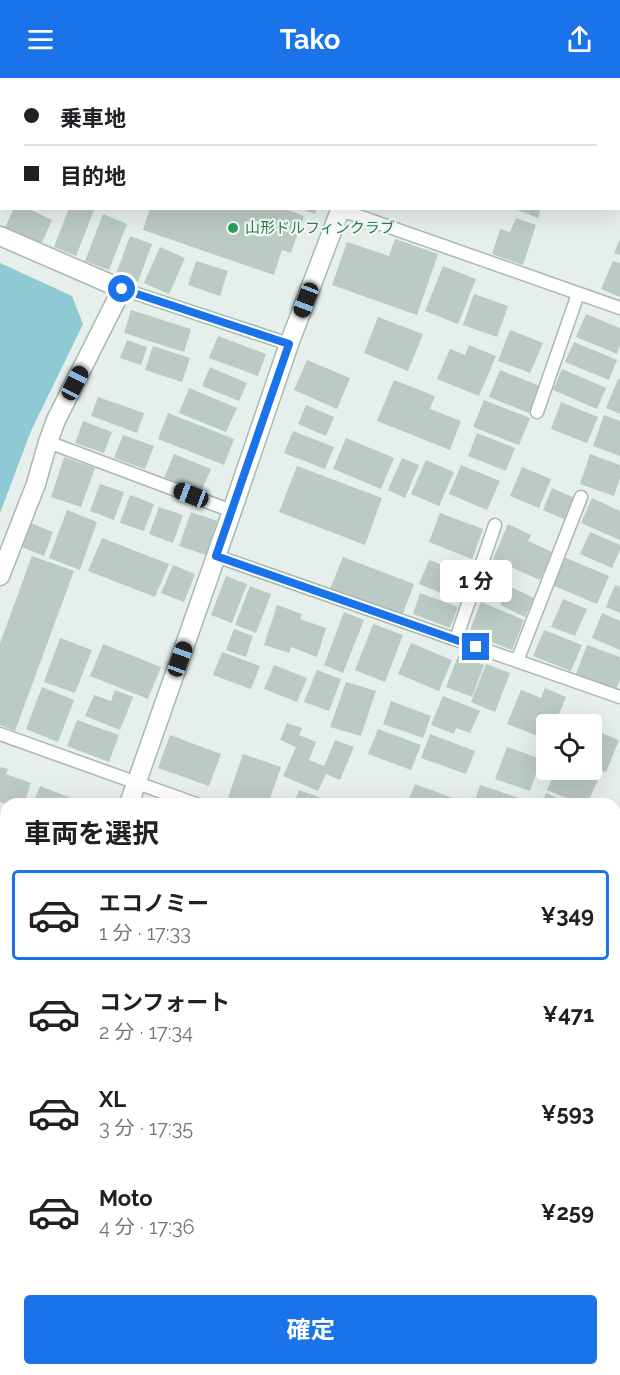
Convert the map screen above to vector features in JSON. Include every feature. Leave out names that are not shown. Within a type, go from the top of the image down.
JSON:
[{"type":"street","points":[[131,798],[289,344],[341,210]]},
{"type":"street","points":[[0,236],[122,289],[56,420],[36,484],[0,576]]},
{"type":"lane","points":[[344,210],[620,308]]},
{"type":"lane","points":[[122,289],[289,344]]},
{"type":"lane","points":[[537,412],[578,294]]},
{"type":"lane","points":[[48,442],[232,511]]},
{"type":"lane","points":[[517,661],[581,496]]},
{"type":"lane","points":[[456,639],[495,525]]},
{"type":"lane","points":[[216,556],[620,698]]},
{"type":"lane","points":[[0,734],[180,798]]},
{"type":"water","points":[[0,263],[72,296],[83,324],[31,431],[0,513]]},
{"type":"building","points":[[13,210],[31,210],[52,220],[40,247],[4,230]]},
{"type":"building","points":[[68,210],[94,210],[76,256],[54,247]]},
{"type":"building","points":[[149,210],[288,210],[304,216],[291,253],[282,250],[274,275],[143,230]]},
{"type":"building","points":[[304,210],[316,210],[315,214]]},
{"type":"building","points":[[517,210],[540,210],[538,218]]},
{"type":"building","points":[[103,214],[127,224],[109,270],[85,261]]},
{"type":"building","points":[[516,218],[536,225],[523,265],[492,254],[500,229],[510,232]]},
{"type":"building","points":[[130,236],[152,244],[138,282],[116,274]]},
{"type":"building","points":[[395,239],[438,254],[417,315],[332,285],[347,242],[389,256]]},
{"type":"building","points":[[620,239],[620,255],[614,253]]},
{"type":"building","points":[[160,247],[185,258],[169,294],[144,283]]},
{"type":"building","points":[[196,261],[228,271],[220,296],[188,285]]},
{"type":"building","points":[[613,261],[620,263],[620,297],[601,289]]},
{"type":"building","points":[[443,266],[476,279],[458,324],[425,311]]},
{"type":"building","points":[[474,294],[508,306],[497,337],[463,325]]},
{"type":"building","points":[[131,310],[191,329],[184,352],[124,333]]},
{"type":"building","points":[[586,314],[620,328],[620,346],[617,354],[576,337]]},
{"type":"building","points":[[378,317],[423,334],[408,371],[364,353]]},
{"type":"building","points":[[510,330],[543,343],[530,373],[498,361]]},
{"type":"building","points":[[218,336],[266,354],[258,376],[209,358]]},
{"type":"building","points":[[127,340],[147,347],[141,365],[120,358]]},
{"type":"building","points":[[574,342],[617,360],[609,380],[565,362]]},
{"type":"building","points":[[469,345],[496,356],[479,396],[437,379],[450,349],[465,355]]},
{"type":"building","points":[[153,346],[190,358],[182,382],[145,370]]},
{"type":"building","points":[[307,360],[350,378],[337,409],[294,390]]},
{"type":"building","points":[[210,367],[247,383],[239,401],[202,386]]},
{"type":"building","points":[[562,369],[606,388],[597,409],[553,390]]},
{"type":"building","points":[[500,370],[540,386],[529,413],[489,397]]},
{"type":"building","points":[[618,379],[620,379],[620,414],[606,408]]},
{"type":"building","points":[[394,380],[435,396],[430,409],[461,421],[450,450],[377,421]]},
{"type":"building","points":[[189,388],[237,408],[226,432],[179,413]]},
{"type":"building","points":[[98,397],[144,413],[137,433],[91,416]]},
{"type":"building","points":[[484,400],[530,418],[519,445],[473,427]]},
{"type":"building","points":[[561,402],[598,417],[587,443],[551,429]]},
{"type":"building","points":[[306,405],[334,417],[326,436],[298,424]]},
{"type":"building","points":[[168,413],[234,439],[224,465],[158,439]]},
{"type":"building","points":[[604,415],[620,421],[620,456],[593,446]]},
{"type":"building","points":[[83,421],[112,432],[104,453],[75,443]]},
{"type":"building","points":[[293,431],[334,447],[325,469],[284,453]]},
{"type":"building","points":[[477,433],[515,448],[506,471],[468,456]]},
{"type":"building","points":[[123,435],[154,446],[145,469],[114,458]]},
{"type":"building","points":[[346,438],[394,458],[381,489],[333,469]]},
{"type":"building","points":[[174,454],[211,469],[201,492],[164,478]]},
{"type":"building","points":[[590,454],[620,465],[620,478],[614,496],[580,484]]},
{"type":"building","points":[[64,457],[95,468],[81,507],[51,497]]},
{"type":"building","points":[[402,458],[419,465],[405,498],[388,490]]},
{"type":"building","points":[[426,460],[454,472],[439,506],[411,494]]},
{"type":"building","points":[[461,465],[500,481],[487,510],[449,494]]},
{"type":"building","points":[[297,466],[382,498],[365,545],[279,512]]},
{"type":"building","points":[[522,467],[551,479],[539,508],[510,496]]},
{"type":"building","points":[[100,484],[124,492],[114,520],[90,511]]},
{"type":"building","points":[[552,488],[575,498],[566,520],[543,510]]},
{"type":"building","points":[[130,495],[154,504],[144,531],[120,523]]},
{"type":"building","points":[[592,498],[620,511],[620,540],[581,523]]},
{"type":"building","points":[[159,507],[183,515],[173,543],[149,534]]},
{"type":"building","points":[[67,510],[97,522],[80,570],[49,558]]},
{"type":"building","points":[[191,512],[217,521],[206,555],[179,546]]},
{"type":"building","points":[[440,513],[483,529],[472,559],[429,542]]},
{"type":"building","points":[[31,523],[53,532],[44,556],[22,547]]},
{"type":"building","points":[[508,524],[531,535],[528,541],[552,552],[540,580],[493,559]]},
{"type":"building","points":[[590,532],[620,545],[612,568],[580,554]]},
{"type":"building","points":[[102,538],[169,564],[155,597],[88,571]]},
{"type":"building","points":[[32,556],[74,571],[15,731],[0,725],[0,643]]},
{"type":"building","points":[[343,557],[414,584],[402,616],[330,589]]},
{"type":"building","points":[[564,557],[609,576],[597,604],[552,585]]},
{"type":"building","points":[[429,560],[464,573],[454,598],[419,584]]},
{"type":"building","points":[[173,565],[195,574],[184,602],[161,593]]},
{"type":"building","points":[[226,576],[247,584],[232,623],[211,615]]},
{"type":"building","points":[[615,585],[620,587],[620,613],[606,607]]},
{"type":"building","points":[[250,586],[271,594],[256,633],[235,625]]},
{"type":"building","points":[[509,586],[534,598],[525,617],[500,605]]},
{"type":"building","points":[[420,593],[458,607],[450,628],[413,614]]},
{"type":"building","points":[[563,599],[587,609],[575,636],[551,627]]},
{"type":"building","points":[[481,602],[524,620],[512,650],[469,633]]},
{"type":"building","points":[[277,605],[302,614],[300,619],[326,628],[317,657],[291,647],[289,653],[264,645]]},
{"type":"building","points":[[344,612],[364,620],[343,673],[324,665]]},
{"type":"building","points":[[602,613],[620,621],[620,650],[592,638]]},
{"type":"building","points":[[373,624],[403,635],[385,682],[355,670]]},
{"type":"building","points":[[234,629],[253,636],[246,657],[226,650]]},
{"type":"building","points":[[544,630],[582,645],[571,671],[533,656]]},
{"type":"building","points":[[60,638],[92,650],[75,693],[44,682]]},
{"type":"building","points":[[411,643],[452,660],[439,691],[398,674]]},
{"type":"building","points":[[103,644],[161,667],[148,699],[90,676]]},
{"type":"building","points":[[587,645],[620,657],[620,680],[616,689],[576,674]]},
{"type":"building","points":[[222,652],[260,666],[251,689],[213,675]]},
{"type":"building","points":[[458,656],[484,665],[472,697],[446,687]]},
{"type":"building","points":[[486,664],[510,673],[495,712],[471,702]]},
{"type":"building","points":[[274,665],[307,678],[297,702],[264,689]]},
{"type":"building","points":[[317,670],[341,679],[329,711],[304,702]]},
{"type":"building","points":[[346,682],[376,691],[361,736],[330,727]]},
{"type":"building","points":[[42,687],[74,700],[58,742],[26,729]]},
{"type":"building","points":[[545,688],[566,697],[559,714],[536,714],[536,735],[507,724],[521,690],[541,698]]},
{"type":"building","points":[[115,690],[133,697],[120,730],[85,716],[94,695],[111,701]]},
{"type":"building","points":[[443,696],[480,711],[470,733],[456,728],[454,734],[431,725]]},
{"type":"building","points":[[391,701],[431,716],[423,738],[383,724]]},
{"type":"building","points":[[77,720],[119,735],[109,762],[67,746]]},
{"type":"building","points":[[287,723],[302,728],[299,735],[316,742],[309,760],[324,766],[335,740],[354,747],[340,780],[326,774],[318,791],[283,776],[296,747],[280,740]]},
{"type":"building","points":[[378,729],[421,745],[411,770],[368,754]]},
{"type":"building","points":[[602,733],[619,740],[606,772],[602,770]]},
{"type":"building","points":[[430,734],[475,751],[466,774],[421,758]]},
{"type":"building","points":[[170,735],[221,754],[209,786],[158,768]]},
{"type":"building","points":[[507,747],[536,757],[536,774],[530,791],[495,779]]},
{"type":"building","points":[[243,754],[281,767],[270,798],[228,798]]},
{"type":"building","points":[[0,767],[8,769],[6,774],[31,783],[26,798],[0,798]]},
{"type":"building","points":[[552,780],[598,780],[590,798],[566,798],[547,790]]},
{"type":"building","points":[[415,784],[453,798],[409,798]]},
{"type":"building","points":[[480,785],[519,798],[476,798]]},
{"type":"building","points":[[40,786],[71,798],[35,798]]},
{"type":"building","points":[[299,790],[321,798],[296,798]]},
{"type":"building","points":[[546,793],[557,798],[544,798]]},
{"type":"place","name":"山形ドルフィンクラブ","points":[[233,228]]},
{"type":"route","points":[[122,289],[289,344],[216,556],[476,647]]}]
